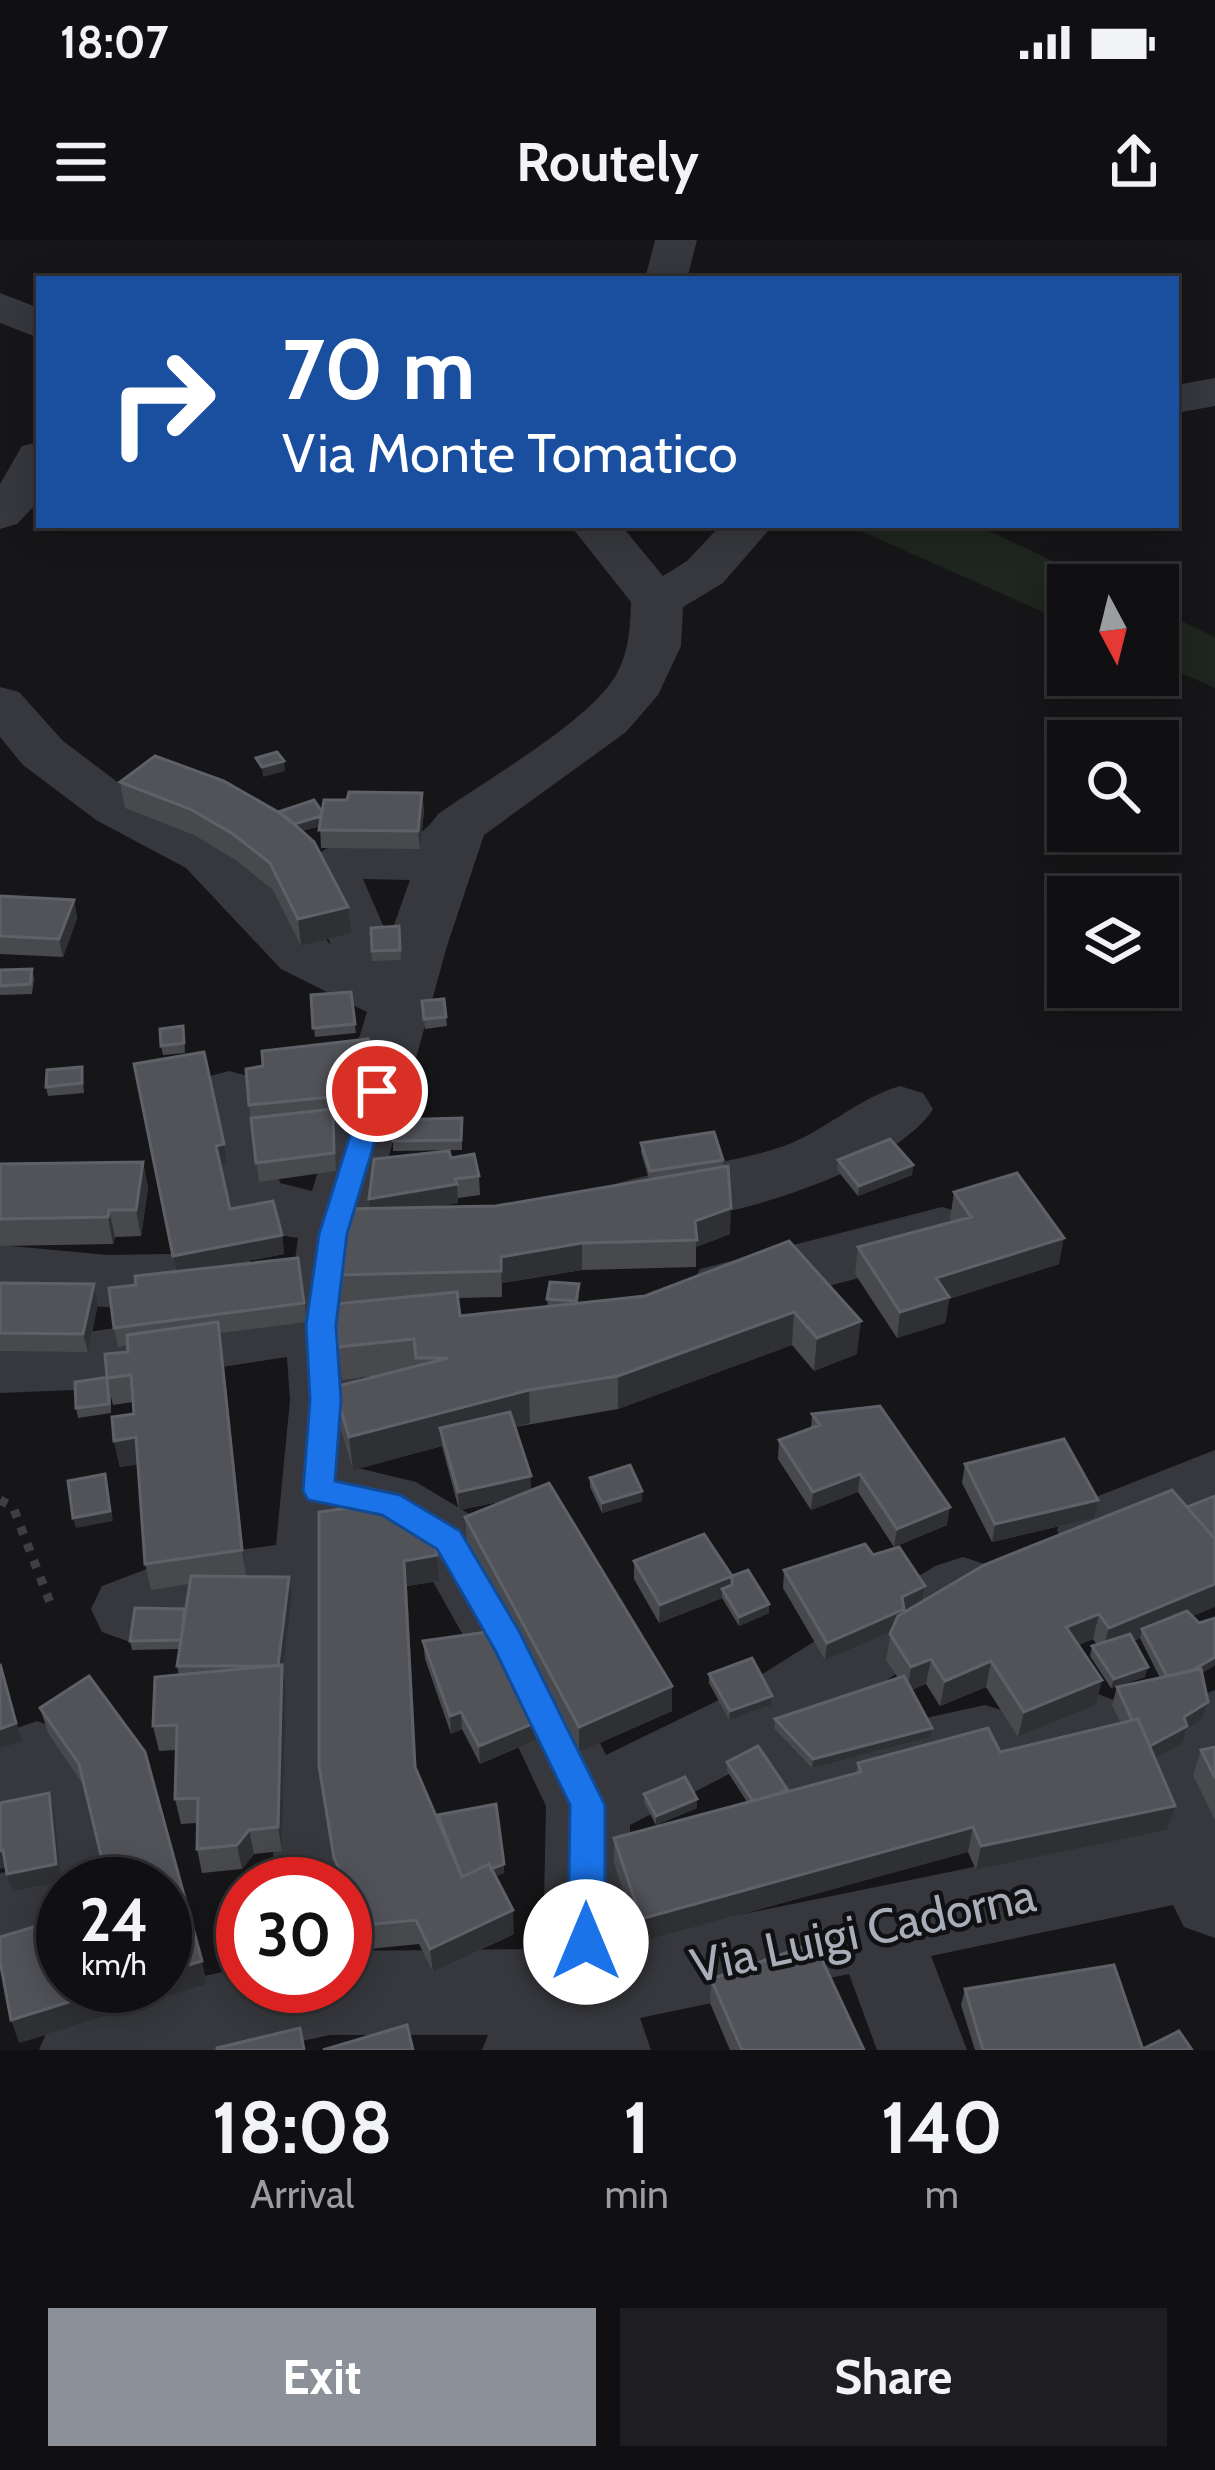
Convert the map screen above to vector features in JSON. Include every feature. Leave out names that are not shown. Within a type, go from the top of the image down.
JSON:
[{"type":"street","points":[[667,276],[676,240]]},
{"type":"street","points":[[0,306],[36,324]]},
{"type":"street","points":[[1179,398],[1215,392]]},
{"type":"street","points":[[316,1857],[302,1711],[326,1400],[329,1270],[384,995],[417,946],[458,827],[556,760],[607,719],[639,684],[655,646],[657,601],[597,528]]},
{"type":"street","points":[[657,601],[705,572],[745,528]]},
{"type":"street","points":[[0,704],[43,754],[116,808],[206,855],[303,955],[384,995]]},
{"type":"street","points":[[384,995],[331,872],[351,860],[418,862],[454,841]]},
{"type":"street","points":[[229,1094],[249,1193],[375,1316],[430,1316]]},
{"type":"street","points":[[578,1212],[808,1166],[874,1131],[900,1109]]},
{"type":"street","points":[[0,1365],[105,1358],[445,1223]]},
{"type":"street","points":[[670,1306],[768,1274],[942,1232]]},
{"type":"street","points":[[0,1271],[108,1281],[224,1280],[329,1270]]},
{"type":"street","points":[[105,1358],[108,1281]]},
{"type":"street","points":[[587,1805],[749,1725],[1001,1564],[1136,1515],[1215,1480]]},
{"type":"street","points":[[319,1491],[389,1504],[448,1540],[507,1640],[587,1805],[596,2019]]},
{"type":"street","points":[[130,1609],[172,1592],[312,1573]]},
{"type":"street","points":[[749,1725],[794,1776],[813,1780],[985,1742],[1020,1752],[1071,1737],[1091,1883]]},
{"type":"street","points":[[1209,1874],[1178,1805],[1176,1764],[1201,1734],[1215,1726]]},
{"type":"street","points":[[0,1771],[37,1756],[69,1796],[76,1857]]},
{"type":"street","name":"Via Luigi Cadorna","points":[[372,1991],[515,1993],[596,2019],[876,1927],[1091,1883],[1209,1874]]},
{"type":"street","points":[[0,1913],[36,1907]]},
{"type":"street","points":[[876,1927],[922,2050]]},
{"type":"street","name":"Via Luigi Cadorna","points":[[83,2050],[192,2036],[261,2013]]},
{"type":"street","points":[[527,2050],[596,2019]]},
{"type":"street","points":[[596,2019],[656,2050]]},
{"type":"path","points":[[0,1500],[14,1507],[51,1605]]},
{"type":"shaded area","points":[[854,528],[982,528],[1059,564],[1047,564],[1047,614]]},
{"type":"shaded area","points":[[1179,620],[1215,637],[1215,688],[1179,672]]},
{"type":"building","points":[[277,752],[284,761],[262,767],[256,758]]},
{"type":"building","points":[[155,756],[224,781],[285,816],[314,842],[348,907],[298,919],[270,863],[233,834],[190,809],[120,782]]},
{"type":"building","points":[[349,792],[422,793],[418,831],[319,830],[324,800],[347,800]]},
{"type":"building","points":[[314,800],[321,816],[294,824],[278,812]]},
{"type":"building","points":[[0,896],[74,900],[59,939],[0,936]]},
{"type":"building","points":[[399,926],[400,950],[372,951],[371,928]]},
{"type":"building","points":[[32,969],[30,984],[0,986],[0,970]]},
{"type":"building","points":[[351,992],[355,1024],[313,1028],[311,995]]},
{"type":"building","points":[[444,999],[446,1017],[424,1019],[422,1001]]},
{"type":"building","points":[[183,1026],[184,1043],[161,1046],[160,1029]]},
{"type":"building","points":[[368,1039],[362,1094],[249,1105],[246,1069],[263,1066],[262,1051]]},
{"type":"building","points":[[204,1052],[224,1144],[216,1146],[230,1209],[273,1201],[282,1235],[173,1256],[134,1064]]},
{"type":"building","points":[[82,1067],[82,1083],[46,1087],[47,1070]]},
{"type":"building","points":[[333,1109],[334,1153],[256,1163],[251,1118]]},
{"type":"building","points":[[462,1118],[461,1140],[393,1141],[394,1120]]},
{"type":"building","points":[[714,1132],[723,1160],[650,1171],[641,1143]]},
{"type":"building","points":[[890,1139],[913,1165],[859,1186],[838,1160]]},
{"type":"building","points":[[449,1151],[451,1158],[474,1154],[479,1176],[369,1199],[374,1159]]},
{"type":"building","points":[[143,1162],[136,1210],[109,1210],[108,1217],[0,1219],[0,1164]]},
{"type":"building","points":[[728,1166],[731,1208],[695,1221],[697,1240],[582,1243],[501,1257],[501,1271],[338,1275],[344,1209],[496,1206]]},
{"type":"building","points":[[1017,1173],[1064,1238],[936,1278],[949,1297],[900,1312],[858,1247],[971,1217],[954,1192]]},
{"type":"building","points":[[789,1241],[861,1321],[817,1338],[794,1312],[618,1376],[529,1390],[349,1437],[334,1387],[448,1358],[416,1358],[414,1339],[338,1347],[335,1304],[457,1292],[460,1316],[645,1296]]},
{"type":"building","points":[[298,1258],[304,1303],[114,1328],[109,1288],[136,1285],[135,1276]]},
{"type":"building","points":[[550,1282],[579,1284],[576,1301],[547,1299]]},
{"type":"building","points":[[0,1283],[94,1284],[83,1334],[0,1333]]},
{"type":"building","points":[[218,1322],[242,1550],[145,1564],[136,1437],[114,1441],[112,1417],[134,1414],[131,1375],[107,1378],[105,1354],[128,1352],[127,1335]]},
{"type":"building","points":[[109,1377],[109,1404],[76,1408],[75,1382]]},
{"type":"building","points":[[880,1406],[950,1507],[897,1529],[860,1474],[813,1492],[779,1440],[820,1425],[812,1414]]},
{"type":"building","points":[[510,1412],[531,1476],[458,1492],[440,1428]]},
{"type":"building","points":[[1064,1439],[1098,1500],[995,1524],[965,1464]]},
{"type":"building","points":[[630,1465],[642,1491],[602,1503],[590,1478]]},
{"type":"building","points":[[105,1474],[110,1511],[73,1518],[68,1481]]},
{"type":"building","points":[[549,1483],[672,1686],[579,1727],[465,1517]]},
{"type":"building","points":[[1172,1490],[1215,1539],[1215,1584],[1109,1628],[1099,1614],[1066,1627],[1102,1680],[1024,1712],[991,1661],[945,1681],[931,1659],[911,1667],[890,1634],[898,1616],[984,1565]]},
{"type":"building","points":[[1215,1496],[1215,1539],[1187,1507]]},
{"type":"building","points":[[400,1501],[426,1513],[437,1555],[404,1561],[415,1767],[462,1877],[489,1864],[513,1910],[430,1949],[416,1920],[372,1924],[372,1857],[334,1857],[319,1766],[319,1512]]},
{"type":"building","points":[[704,1534],[732,1576],[660,1605],[634,1561]]},
{"type":"building","points":[[865,1544],[873,1555],[899,1547],[925,1586],[902,1597],[904,1609],[827,1643],[784,1570]]},
{"type":"building","points":[[748,1570],[769,1604],[739,1617],[722,1589],[732,1585],[732,1576]]},
{"type":"building","points":[[191,1576],[289,1577],[278,1666],[177,1666]]},
{"type":"building","points":[[135,1608],[185,1609],[181,1640],[130,1641]]},
{"type":"building","points":[[1187,1611],[1199,1623],[1215,1618],[1215,1657],[1193,1670],[1167,1676],[1142,1629]]},
{"type":"building","points":[[488,1632],[537,1722],[479,1746],[461,1712],[450,1716],[423,1641]]},
{"type":"building","points":[[1130,1634],[1148,1667],[1114,1679],[1092,1646]]},
{"type":"building","points":[[752,1658],[772,1696],[730,1711],[709,1674]]},
{"type":"building","points":[[0,1664],[16,1723],[0,1729]]},
{"type":"building","points":[[282,1665],[278,1827],[249,1830],[237,1845],[197,1849],[198,1798],[175,1799],[177,1725],[153,1726],[155,1677]]},
{"type":"building","points":[[1201,1669],[1208,1702],[1184,1717],[1187,1726],[1150,1746],[1117,1687]]},
{"type":"building","points":[[89,1676],[145,1752],[174,1857],[101,1857],[79,1764],[40,1708]]},
{"type":"building","points":[[904,1676],[932,1728],[813,1759],[775,1719]]},
{"type":"building","points":[[1138,1719],[1175,1806],[981,1846],[973,1827],[641,1919],[614,1838],[861,1772],[858,1763],[988,1728],[1000,1752]]},
{"type":"building","points":[[758,1746],[787,1789],[753,1801],[727,1762]]},
{"type":"building","points":[[1215,1747],[1215,1778],[1201,1750]]},
{"type":"building","points":[[685,1777],[697,1799],[656,1816],[644,1794]]},
{"type":"building","points":[[49,1793],[55,1857],[36,1857],[36,1868],[7,1874],[0,1851],[0,1803]]},
{"type":"building","points":[[496,1804],[504,1864],[491,1869],[489,1864],[462,1877],[438,1815]]},
{"type":"building","points":[[192,1924],[202,1961],[192,1964]]},
{"type":"building","points":[[36,1926],[36,2012],[11,2020],[0,1961],[0,1937]]},
{"type":"building","points":[[814,1943],[864,2050],[742,2050],[711,1979]]},
{"type":"building","points":[[1114,1965],[1143,2050],[983,2050],[965,1989]]},
{"type":"building","points":[[407,2025],[413,2050],[323,2050]]},
{"type":"building","points":[[300,2028],[304,2050],[217,2050],[217,2048]]},
{"type":"building","points":[[1179,2031],[1192,2050],[1143,2050],[1143,2049]]},
{"type":"route","points":[[377,1091],[333,1234],[321,1325],[326,1400],[319,1491],[389,1504],[448,1540],[507,1640],[587,1805],[586,1942]]}]
